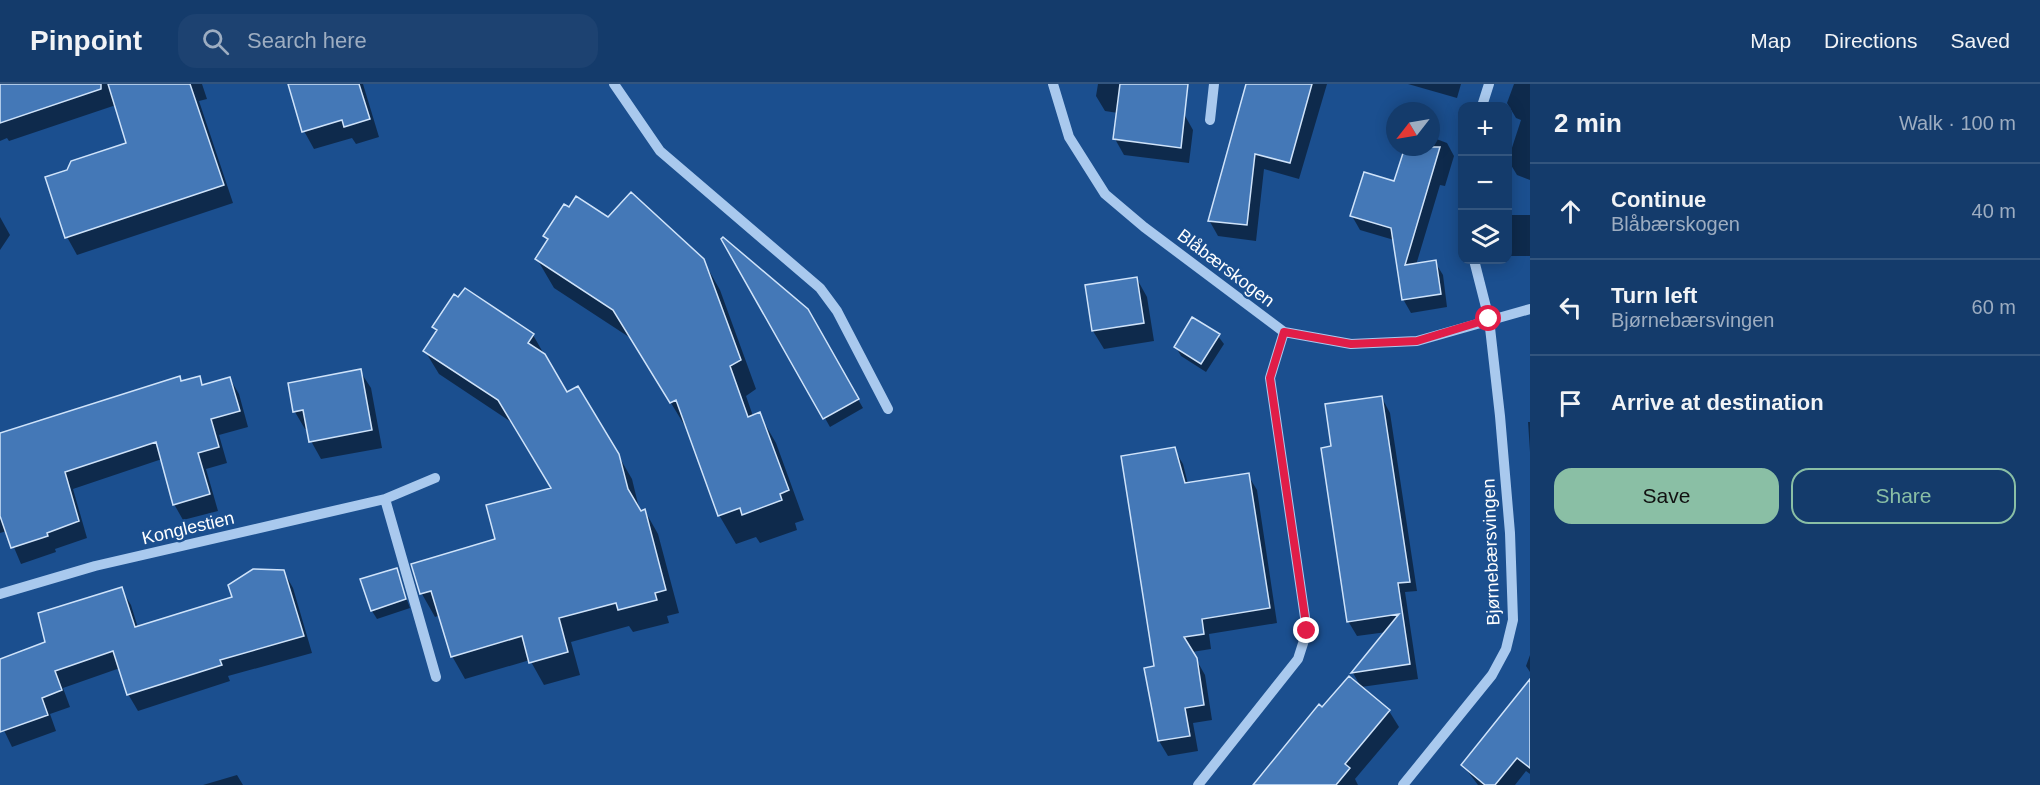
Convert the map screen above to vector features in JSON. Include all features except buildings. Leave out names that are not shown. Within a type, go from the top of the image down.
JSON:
[{"type":"street","points":[[614,84],[660,151],[820,288],[837,311],[888,409]]},
{"type":"street","name":"Blåbærskogen","points":[[1053,84],[1069,137],[1105,194],[1144,227],[1284,332],[1351,344],[1417,341],[1530,309]]},
{"type":"street","points":[[1210,120],[1214,84]]},
{"type":"street","points":[[1483,102],[1489,84]]},
{"type":"street","name":"Bjørnebærsvingen","points":[[1403,785],[1492,675],[1506,649],[1513,620],[1510,532],[1489,319],[1475,264]]},
{"type":"street","points":[[1198,785],[1298,659],[1307,631],[1270,378],[1284,332]]},
{"type":"street","name":"Konglestien","points":[[0,594],[106,564],[385,500],[435,478]]},
{"type":"street","points":[[385,500],[436,678]]},
{"type":"route","points":[[1307,631],[1270,378],[1284,332],[1351,344],[1417,341],[1489,319]]}]
